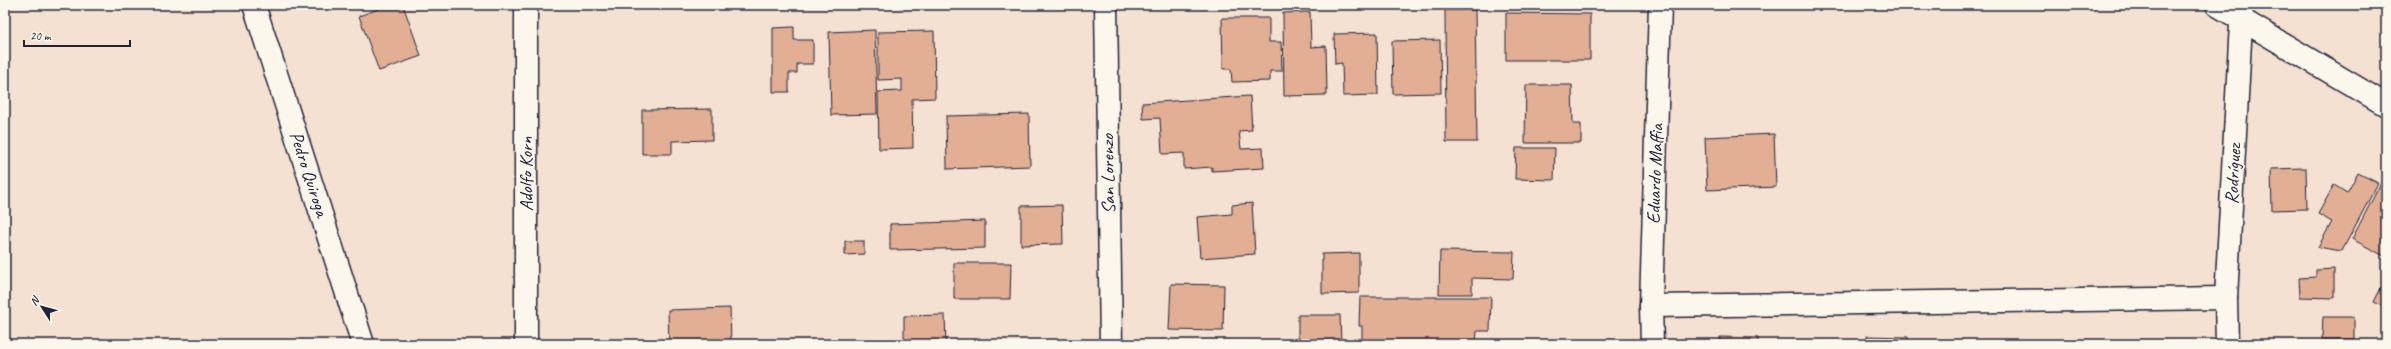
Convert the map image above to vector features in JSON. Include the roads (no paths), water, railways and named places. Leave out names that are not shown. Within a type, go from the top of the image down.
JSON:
[{"type":"street","name":"Pedro Quiroga","points":[[254,5],[363,344]]},
{"type":"street","name":"Adolfo Korn","points":[[526,5],[526,344]]},
{"type":"street","name":"San Lorenzo","points":[[1106,5],[1111,344]]},
{"type":"street","name":"Eduardo Maffia","points":[[1652,344],[1651,306],[1660,5]]},
{"type":"street","points":[[2217,5],[2242,12],[2386,104]]},
{"type":"street","name":"Rodríguez","points":[[2227,344],[2226,298],[2242,12]]},
{"type":"street","points":[[1651,306],[2226,298]]}]
